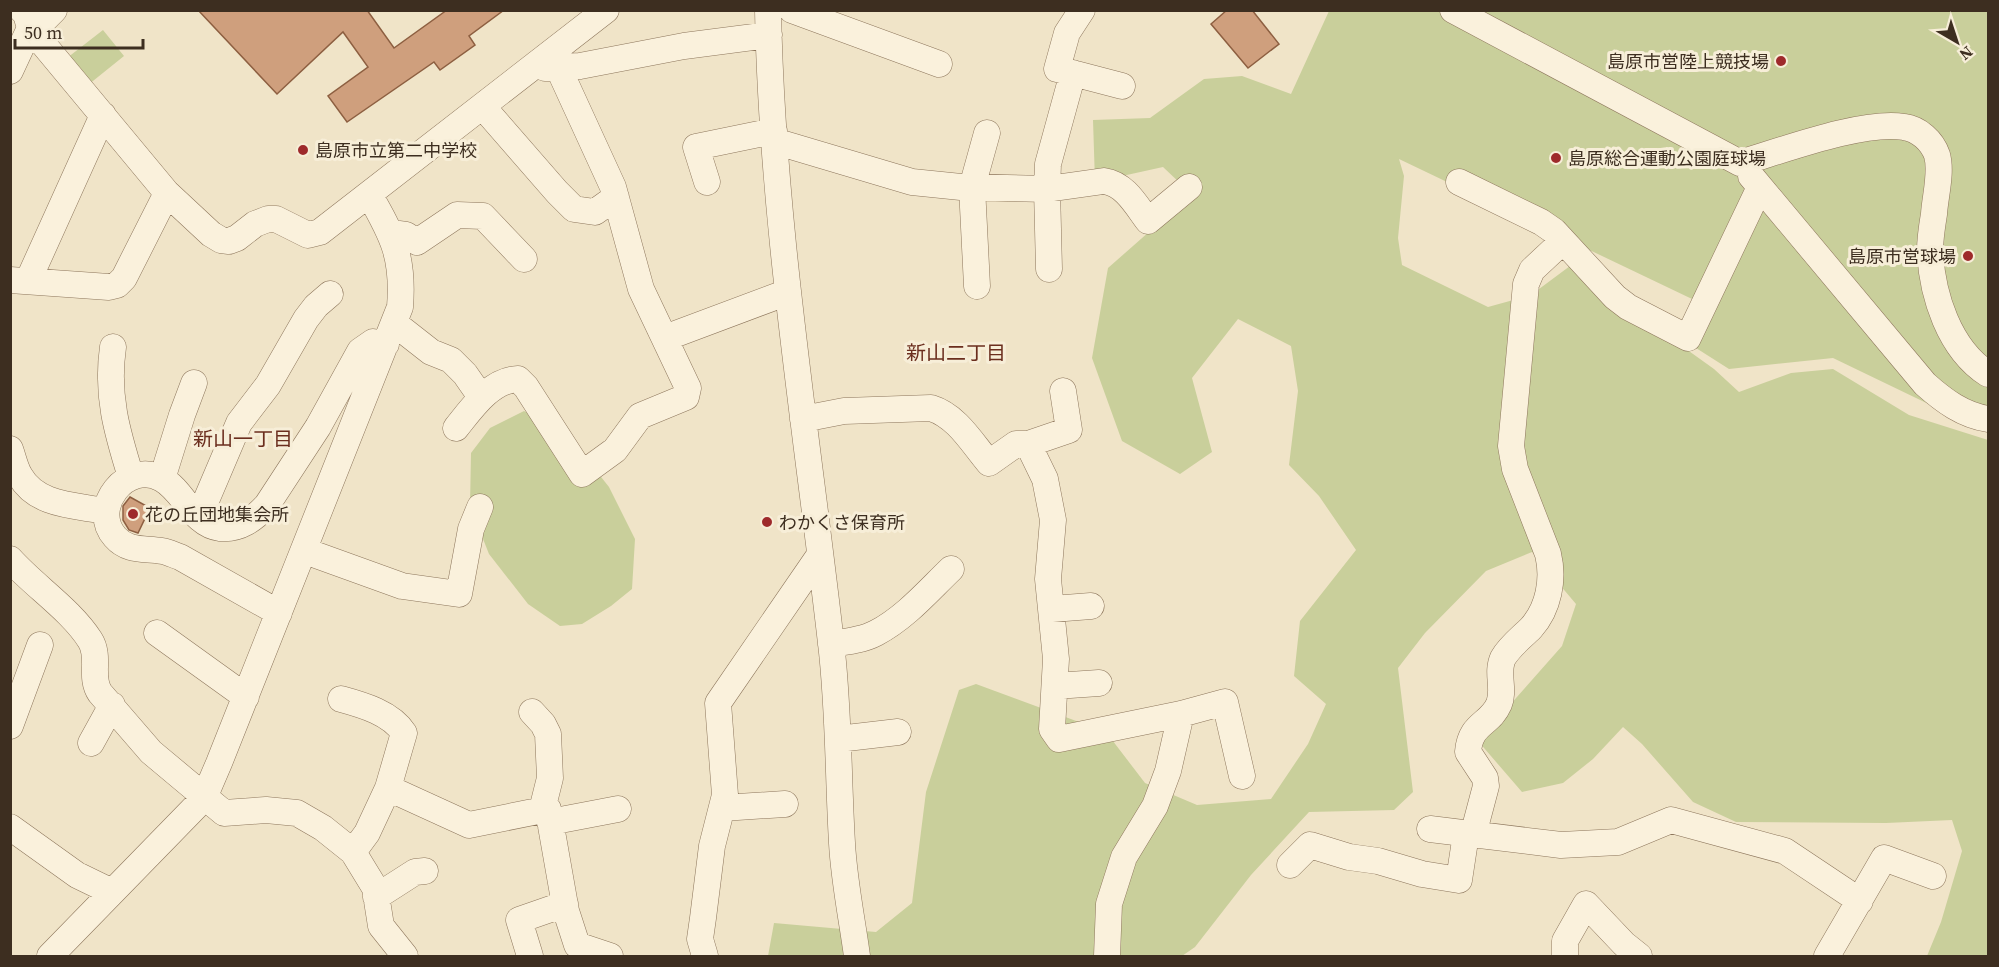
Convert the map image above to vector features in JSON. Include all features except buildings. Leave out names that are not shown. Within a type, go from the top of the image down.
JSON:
[{"type":"street","points":[[26,19],[42,22],[54,10]]},
{"type":"street","points":[[26,19],[167,193],[211,234],[221,240],[229,241],[237,238],[255,224],[268,219],[276,219],[302,234],[314,235],[606,10]]},
{"type":"street","points":[[792,10],[939,64]]},
{"type":"street","points":[[1082,10],[1067,33],[1058,69],[1122,87]]},
{"type":"street","points":[[1453,10],[1740,163],[1925,384],[1957,409],[1989,419]]},
{"type":"street","points":[[10,71],[26,19]]},
{"type":"street","points":[[532,68],[579,66],[684,46],[768,23],[774,136],[788,292],[831,645],[838,739],[842,845],[857,957]]},
{"type":"street","points":[[456,428],[481,397],[507,379],[518,379],[526,387],[582,474],[615,450],[640,416],[686,397],[688,388],[641,289],[613,187],[558,67]]},
{"type":"street","points":[[1049,268],[1048,164],[1073,73]]},
{"type":"street","points":[[483,107],[556,192],[574,209],[595,212],[616,197]]},
{"type":"street","points":[[103,115],[19,281],[110,287],[117,285],[124,279],[167,193]]},
{"type":"street","points":[[1740,163],[1869,128],[1904,127],[1920,132],[1931,143],[1937,156],[1938,174],[1930,248],[1933,282],[1940,308],[1964,352],[1989,374]]},
{"type":"street","points":[[977,286],[972,187],[987,133]]},
{"type":"street","points":[[707,182],[696,147],[774,136],[912,182],[972,187],[1047,189],[1104,181],[1112,182],[1121,186],[1148,221],[1189,187]]},
{"type":"street","points":[[1459,182],[1541,222],[1563,241],[1622,302],[1688,338],[1760,187]]},
{"type":"street","points":[[50,957],[204,798],[305,551],[400,307],[402,281],[399,257],[391,233],[369,194]]},
{"type":"street","points":[[391,233],[406,234],[417,242],[457,215],[483,216],[524,259]]},
{"type":"street","points":[[1290,865],[1310,845],[1422,874],[1459,880],[1469,834],[1486,786],[1485,778],[1468,752],[1470,737],[1499,703],[1500,668],[1503,659],[1510,647],[1532,626],[1542,612],[1551,581],[1548,554],[1515,469],[1511,446],[1526,284],[1532,270],[1563,241]]},
{"type":"street","points":[[665,338],[788,292]]},
{"type":"street","points":[[199,518],[239,423],[268,385],[306,319],[330,294]]},
{"type":"street","points":[[279,613],[180,556],[164,551],[124,545],[110,530],[105,511],[113,490],[131,477],[142,474],[153,475],[162,478],[177,491],[199,518],[212,526],[230,528],[258,516],[318,427],[360,351],[390,334],[451,360],[465,374],[481,397]]},
{"type":"street","points":[[113,347],[110,370],[111,399],[131,477]]},
{"type":"street","points":[[162,478],[194,383]]},
{"type":"street","points":[[803,419],[844,411],[931,408],[943,412],[952,419],[989,463],[1016,444],[1028,444],[1070,430],[1063,391]]},
{"type":"street","points":[[1028,444],[1045,479],[1053,520],[1048,579],[1056,659],[1052,729],[1059,739],[1181,714],[1225,702],[1242,776]]},
{"type":"street","points":[[10,449],[19,475],[31,490],[45,499],[105,511]]},
{"type":"street","points":[[305,551],[402,586],[459,594],[471,529],[480,507]]},
{"type":"street","points":[[705,957],[700,939],[712,846],[725,795],[718,703],[819,556]]},
{"type":"street","points":[[10,559],[28,579],[57,604],[90,640],[96,660],[94,678],[96,687],[151,752],[204,798],[224,813],[266,810],[297,813],[323,828],[353,852],[375,888],[381,926],[405,957]]},
{"type":"street","points":[[831,645],[857,640],[876,633],[908,610],[951,569]]},
{"type":"street","points":[[1052,609],[1091,606]]},
{"type":"street","points":[[157,633],[246,697]]},
{"type":"street","points":[[10,726],[40,645]]},
{"type":"street","points":[[1055,686],[1099,683]]},
{"type":"street","points":[[341,699],[369,707],[400,726],[404,733],[388,788],[367,833],[353,852]]},
{"type":"street","points":[[91,743],[111,705]]},
{"type":"street","points":[[532,712],[543,724],[548,734],[550,778],[546,816],[565,904],[577,945],[610,957]]},
{"type":"street","points":[[1107,957],[1109,904],[1124,857],[1155,806],[1168,771],[1181,714]]},
{"type":"street","points":[[838,739],[898,732]]},
{"type":"street","points":[[388,788],[470,825],[618,809]]},
{"type":"street","points":[[722,808],[784,804]]},
{"type":"street","points":[[1430,829],[1561,844],[1618,842],[1671,820],[1785,850],[1860,901]]},
{"type":"street","points":[[10,827],[77,875],[112,892]]},
{"type":"street","points":[[1827,957],[1884,858],[1933,876]]},
{"type":"street","points":[[376,897],[415,872],[425,871]]},
{"type":"street","points":[[530,957],[519,920],[565,904]]},
{"type":"street","points":[[1565,957],[1565,941],[1586,904],[1639,957]]},
{"type":"green space","points":[[1329,11],[1988,11],[1988,427],[1970,424],[1833,358],[1729,369],[1696,348],[1713,309],[1399,159],[1404,176],[1398,238],[1402,265],[1488,307],[1531,295],[1570,266],[1714,369],[1739,392],[1791,373],[1833,369],[1909,415],[1988,440],[1988,956],[1927,956],[1941,922],[1962,851],[1952,820],[1886,823],[1736,822],[1693,802],[1642,744],[1623,727],[1593,759],[1563,783],[1522,792],[1478,741],[1562,646],[1576,604],[1532,552],[1486,571],[1425,633],[1398,668],[1413,792],[1394,810],[1309,812],[1251,875],[1195,947],[1182,956],[768,956],[774,923],[876,932],[912,903],[926,792],[959,690],[976,684],[1106,732],[1145,783],[1197,805],[1271,799],[1308,744],[1326,704],[1294,676],[1300,621],[1356,550],[1319,496],[1289,465],[1298,391],[1291,346],[1238,319],[1192,378],[1212,452],[1180,474],[1122,441],[1092,358],[1108,268],[1175,209],[1182,185],[1163,167],[1095,182],[1093,120],[1150,118],[1204,79],[1242,76],[1291,94]]},
{"type":"green space","points":[[103,30],[124,56],[88,85],[67,58]]},
{"type":"green space","points":[[524,411],[567,434],[609,487],[635,539],[632,589],[611,606],[582,624],[560,626],[528,604],[489,554],[470,506],[471,453],[490,428]]},
{"type":"place","name":"島原市営陸上競技場","points":[[1781,61]]},
{"type":"place","name":"島原市立第二中学校","points":[[303,150]]},
{"type":"place","name":"島原総合運動公園庭球場","points":[[1556,158]]},
{"type":"place","name":"島原市営球場","points":[[1968,256]]},
{"type":"place","name":"花の丘団地集会所","points":[[133,514]]},
{"type":"place","name":"わかくさ保育所","points":[[767,522]]},
{"type":"district","name":"新山二丁目","points":[[956,353]]},
{"type":"district","name":"新山一丁目","points":[[243,439]]}]
